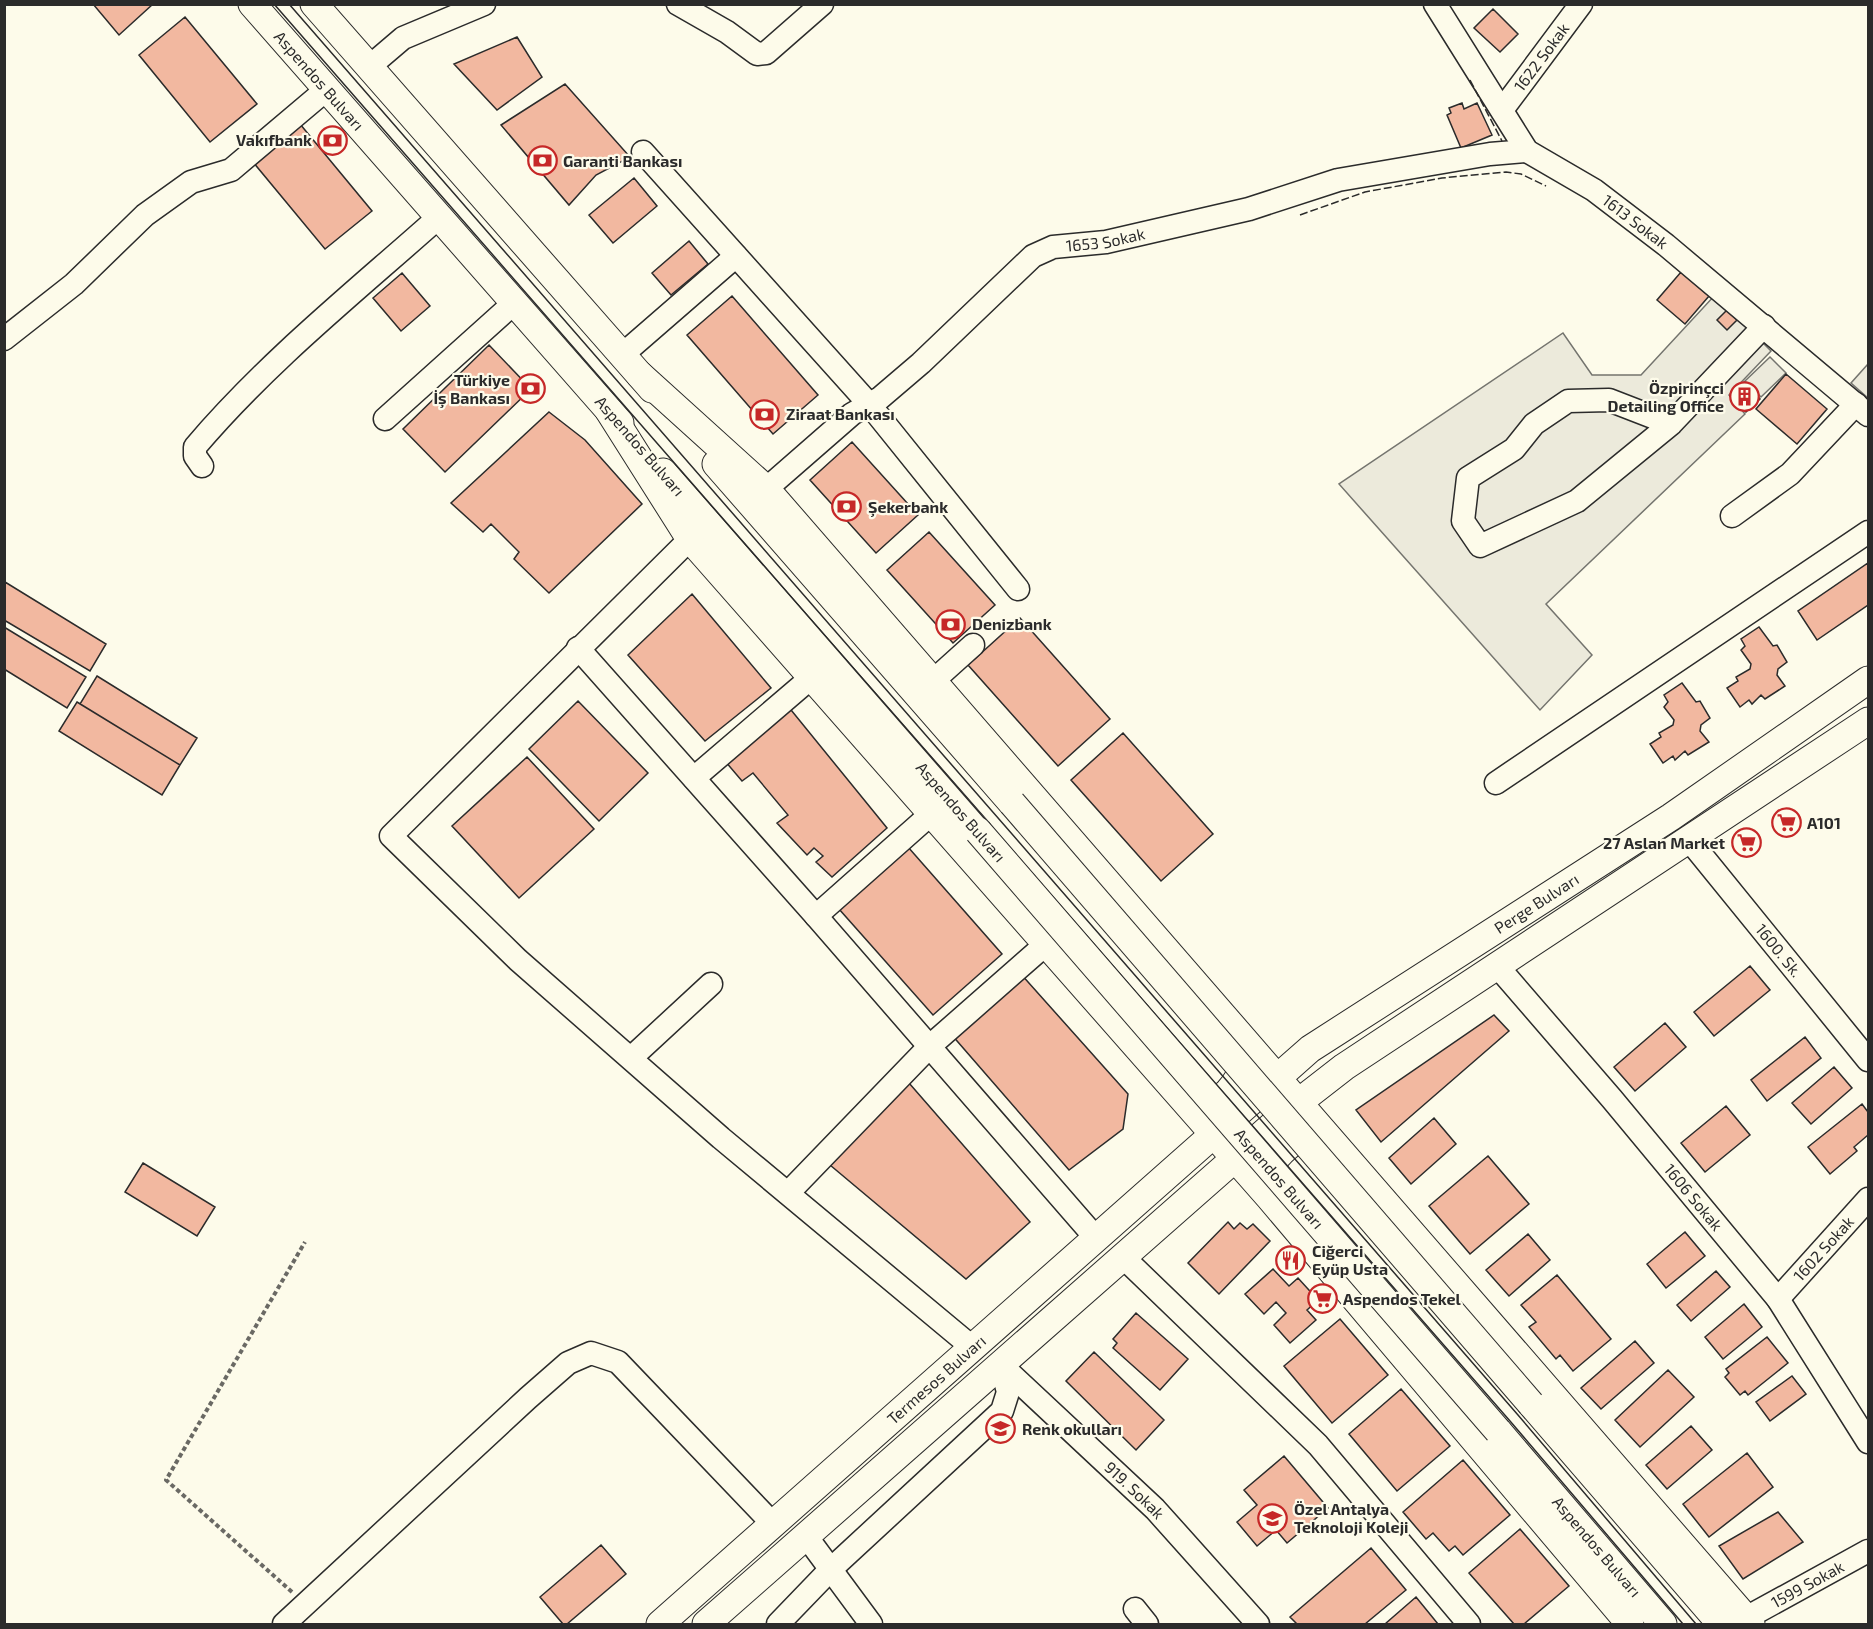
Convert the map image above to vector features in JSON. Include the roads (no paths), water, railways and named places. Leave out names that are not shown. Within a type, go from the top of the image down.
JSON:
[{"type":"main road","name":"Aspendos Bulvarı","points":[[252,4],[978,831],[1663,1624]]},
{"type":"main road","points":[[314,4],[640,375],[1531,1404],[1739,1622]]},
{"type":"main road","points":[[640,375],[766,489],[1338,1145],[1739,1622]]},
{"type":"main road","points":[[609,411],[690,539],[1179,1098],[1269,1197],[1630,1624]]},
{"type":"main road","name":"Perge Bulvarı","points":[[1211,1134],[1310,1048],[1671,817],[1869,680]]},
{"type":"main road","name":"Perge Bulvarı","points":[[1235,1160],[1299,1102],[1344,1067],[1869,721]]},
{"type":"main road","points":[[1179,1098],[1201,1105],[1224,1097],[1239,1080],[1249,1057],[1240,1034]]},
{"type":"main road","name":"Termesos Bulvarı","points":[[660,1624],[1211,1134]]},
{"type":"main road","points":[[1269,1197],[1263,1175],[1277,1154],[1296,1140],[1320,1135],[1338,1145]]},
{"type":"main road","name":"Termesos Bulvarı","points":[[706,1624],[1235,1160]]},
{"type":"street","points":[[369,67],[403,39],[484,4]]},
{"type":"street","points":[[678,4],[727,32],[757,54],[765,53],[822,4]]},
{"type":"street","name":"1613 Sokak","points":[[1435,4],[1527,152],[1594,190],[1666,245],[1862,410]]},
{"type":"street","name":"1622 Sokak","points":[[1502,110],[1581,4]]},
{"type":"street","points":[[4,339],[74,284],[145,215],[191,182],[231,170],[327,89]]},
{"type":"street","points":[[643,152],[869,404],[1018,589]]},
{"type":"street","name":"1653 Sokak","points":[[766,489],[852,414],[869,404],[921,363],[1033,256],[1053,247],[1106,242],[1249,209],[1338,180],[1490,154],[1527,152]]},
{"type":"street","points":[[202,466],[195,456],[195,447],[217,421],[281,359],[439,217]]},
{"type":"street","points":[[622,355],[736,256]]},
{"type":"street","points":[[385,419],[514,303]]},
{"type":"street","points":[[1671,424],[1609,400],[1568,401],[1534,424],[1514,449],[1468,478],[1463,521],[1480,546],[1577,501],[1671,424],[1764,326]]},
{"type":"street","points":[[1732,516],[1791,474],[1862,410]]},
{"type":"street","points":[[1496,783],[1869,532]]},
{"type":"street","points":[[690,539],[391,836],[518,960],[721,1138],[972,1347]]},
{"type":"street","points":[[933,681],[973,645]]},
{"type":"street","points":[[578,648],[816,916],[1095,1237]]},
{"type":"street","points":[[694,778],[812,677]]},
{"type":"street","points":[[816,916],[931,814]]},
{"type":"street","name":"1600. Sk.","points":[[1690,841],[1869,1060]]},
{"type":"street","points":[[788,1193],[930,1046],[1045,945]]},
{"type":"street","name":"1606 Sokak","points":[[1498,967],[1778,1299],[1869,1442]]},
{"type":"street","points":[[631,1058],[711,984]]},
{"type":"street","name":"1602 Sokak","points":[[1778,1299],[1869,1199]]},
{"type":"street","points":[[1124,1258],[1318,1445],[1469,1624]]},
{"type":"street","points":[[285,1624],[528,1398],[568,1363],[591,1353],[618,1362],[772,1523]]},
{"type":"street","points":[[778,1624],[830,1570],[1002,1411],[1008,1392],[1001,1365]]},
{"type":"street","name":"919. Sokak","points":[[1001,1365],[1155,1509],[1258,1624]]},
{"type":"street","points":[[806,1536],[871,1624]]},
{"type":"street","name":"1599 Sokak","points":[[1739,1622],[1869,1551]]},
{"type":"tram line","points":[[274,4],[1510,1421],[1683,1624]]},
{"type":"tram line","points":[[289,4],[1518,1415],[1696,1624]]},
{"type":"place","name":"Vakıfbank","points":[[333,140]]},
{"type":"place","name":"Garanti Bankası","points":[[542,161]]},
{"type":"place","name":"Türkiye İş Bankası","points":[[531,389]]},
{"type":"place","name":"Özpirinçci Detailing Office","points":[[1745,397]]},
{"type":"place","name":"Ziraat Bankası","points":[[765,414]]},
{"type":"place","name":"Şekerbank","points":[[847,507]]},
{"type":"place","name":"Denizbank","points":[[951,624]]},
{"type":"place","name":"A101","points":[[1786,823]]},
{"type":"place","name":"27 Aslan Market","points":[[1746,843]]},
{"type":"place","name":"Ciğerci Eyüp Usta","points":[[1291,1260]]},
{"type":"place","name":"Aspendos Tekel","points":[[1322,1299]]},
{"type":"place","name":"Renk okulları","points":[[1001,1429]]},
{"type":"place","name":"Özel Antalya Teknoloji Koleji","points":[[1273,1518]]}]
